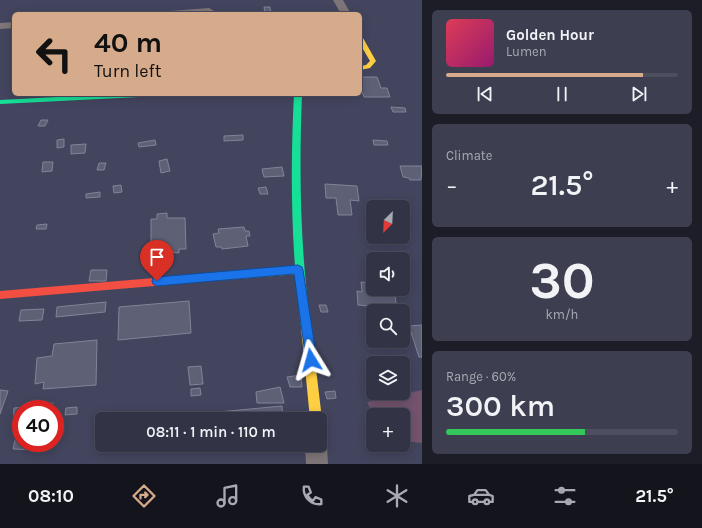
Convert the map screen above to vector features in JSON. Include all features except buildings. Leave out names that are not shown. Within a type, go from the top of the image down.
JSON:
[{"type":"street","points":[[338,0],[345,12]]},
{"type":"street","points":[[196,12],[209,11]]},
{"type":"street","points":[[0,26],[12,25]]},
{"type":"street","points":[[362,42],[373,61],[368,67],[362,68]]},
{"type":"street","points":[[0,102],[126,96]]},
{"type":"street","points":[[298,96],[294,214],[298,270],[313,376],[316,412]]},
{"type":"street","points":[[0,294],[298,270]]},
{"type":"street","points":[[316,452],[317,464]]},
{"type":"shaded area","points":[[422,390],[422,443],[410,442],[410,408],[370,408],[367,402],[376,400],[410,400],[410,393]]},
{"type":"traffic: fast","points":[[0,102],[119,96]]},
{"type":"traffic: fast","points":[[298,96],[296,152],[297,240],[306,327]]},
{"type":"traffic: slow","points":[[362,42],[373,61],[368,67],[362,68]]},
{"type":"traffic: slow","points":[[237,275],[298,270]]},
{"type":"traffic: slow","points":[[306,327],[315,412]]},
{"type":"traffic: jam","points":[[0,295],[237,275]]},
{"type":"route","points":[[157,281],[298,270],[311,360]]}]
